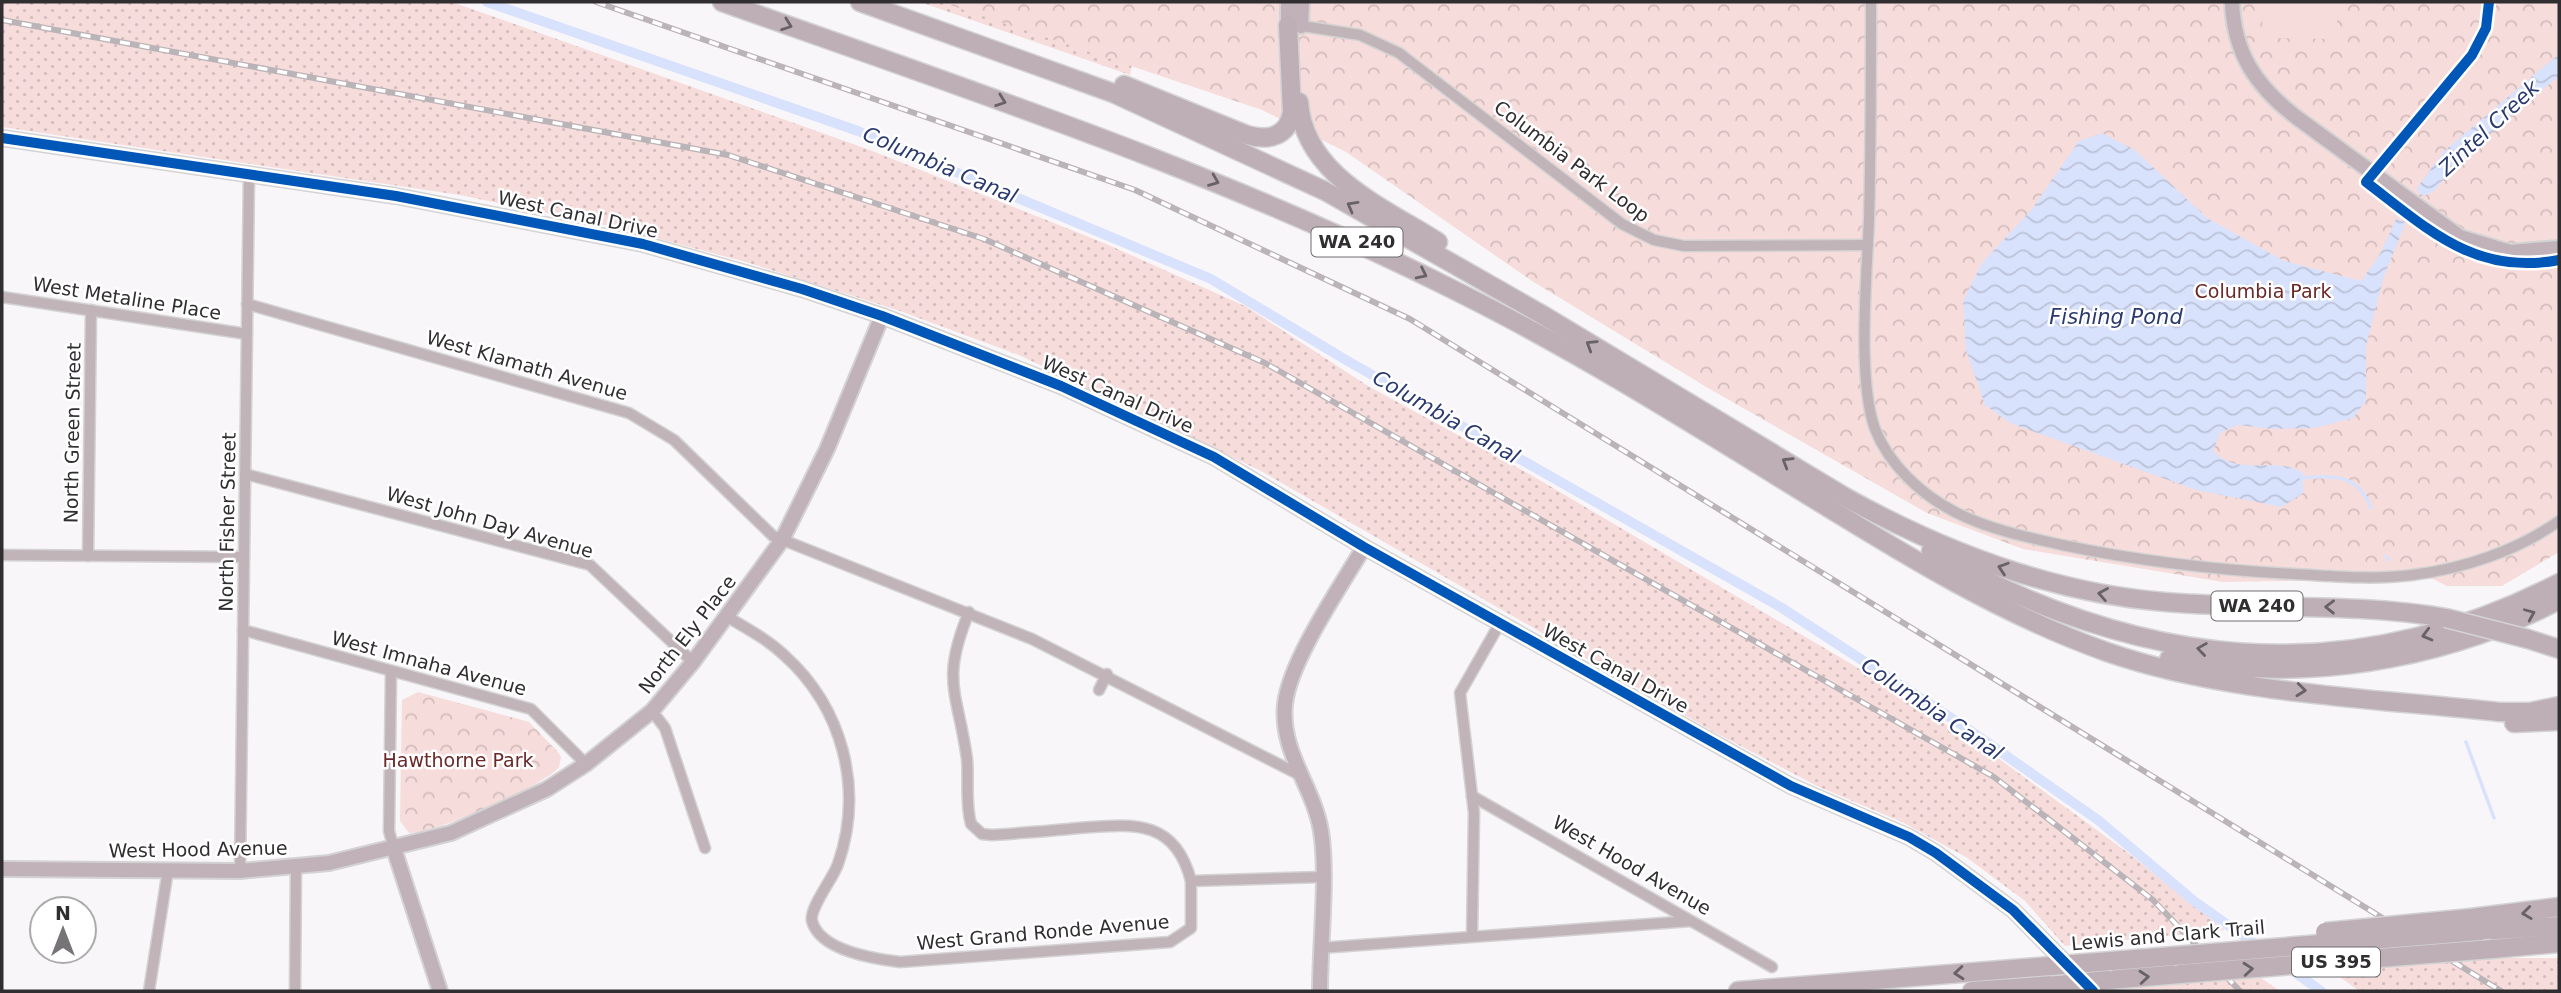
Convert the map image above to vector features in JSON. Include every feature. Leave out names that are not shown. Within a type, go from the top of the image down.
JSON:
[{"type":"highway","name":"WA 240","points":[[722,2],[1154,157],[1359,243],[1565,347],[1946,578],[2053,630],[2139,662],[2231,682],[2510,713],[2559,706]]},
{"type":"highway","name":"WA 240","points":[[860,2],[1113,93],[1325,191],[1541,314],[1845,497],[1920,536],[1967,555],[2090,592],[2164,602],[2358,608],[2446,618],[2559,649]]},
{"type":"highway","points":[[869,2],[962,27],[1045,55],[1258,138],[1277,135],[1286,129],[1291,119],[1295,25]]},
{"type":"highway","points":[[1295,25],[1300,113],[1305,134],[1320,159],[1334,174],[1359,192],[1455,252],[1541,314]]},
{"type":"highway","points":[[1845,497],[1940,556],[2046,608],[2131,636],[2212,651],[2301,654],[2390,644],[2463,624],[2559,583]]},
{"type":"highway","points":[[1946,578],[2060,628],[2120,648],[2193,663],[2250,668],[2334,666],[2418,652],[2479,634],[2559,600]]},
{"type":"highway","points":[[2362,697],[2499,722],[2559,722]]},
{"type":"highway","points":[[2476,924],[2559,907]]},
{"type":"highway","name":"Lewis and Clark Trail","points":[[1738,991],[2174,956],[2476,924],[2559,926]]},
{"type":"highway","name":"Lewis and Clark Trail","points":[[1972,991],[2559,943]]},
{"type":"highway","points":[[2492,949],[2559,949]]},
{"type":"street","points":[[1288,2],[1295,25]]},
{"type":"street","points":[[1295,25],[1302,2]]},
{"type":"street","points":[[1871,2],[1867,374],[1875,429],[1895,461],[1923,491],[1946,508],[1982,524],[2053,543],[2158,563],[2261,572],[2390,576],[2427,573],[2467,564],[2536,536],[2559,521]]},
{"type":"street","points":[[2232,2],[2238,44],[2260,86],[2296,117],[2460,237],[2491,248],[2529,253],[2559,248]]},
{"type":"street","name":"Columbia Park Loop","points":[[1295,25],[1360,35],[1399,53],[1622,224],[1654,240],[1698,247],[1868,245]]},
{"type":"street","name":"West Canal Drive","points":[[2,138],[471,209],[630,242],[750,274],[882,316],[1061,386],[1214,457],[1364,547],[1791,786],[1909,837],[1936,853],[2012,910],[2093,991]]},
{"type":"street","name":"North Fisher Street","points":[[240,871],[248,174]]},
{"type":"street","name":"West Metaline Place","points":[[2,297],[247,334]]},
{"type":"street","name":"West Klamath Avenue","points":[[247,304],[629,412],[674,440],[765,531],[969,612],[1107,674],[1298,774]]},
{"type":"street","name":"North Green Street","points":[[88,556],[91,310]]},
{"type":"street","name":"North Ely Place","points":[[394,849],[481,821],[547,789],[586,764],[652,711],[693,662],[782,540],[827,449],[882,316]]},
{"type":"street","name":"West John Day Avenue","points":[[245,474],[590,565],[693,662]]},
{"type":"street","points":[[1320,991],[1322,877],[1319,821],[1298,774],[1285,726],[1287,693],[1305,651],[1364,547]]},
{"type":"street","points":[[2,555],[244,557]]},
{"type":"street","points":[[969,612],[955,646],[951,684],[967,759],[969,815],[976,829],[992,835],[1119,825],[1145,827],[1174,845],[1187,867],[1191,881],[1322,877]]},
{"type":"street","name":"West Grand Ronde Avenue","points":[[726,616],[783,653],[799,670],[825,706],[842,745],[850,789],[848,827],[837,866],[813,910],[813,924],[820,935],[842,948],[870,957],[900,962],[1170,942],[1191,928],[1191,881]]},
{"type":"street","points":[[1472,936],[1472,796],[1460,693],[1500,623]]},
{"type":"street","name":"West Imnaha Avenue","points":[[243,630],[531,709],[586,764]]},
{"type":"street","points":[[391,672],[389,831],[440,991]]},
{"type":"street","points":[[1099,690],[1107,674]]},
{"type":"street","points":[[652,711],[665,728],[705,848]]},
{"type":"street","name":"West Hood Avenue","points":[[1472,796],[1772,967]]},
{"type":"street","name":"West Hood Avenue","points":[[2,869],[240,871],[296,868],[394,849]]},
{"type":"street","points":[[295,991],[296,868]]},
{"type":"street","points":[[149,991],[168,870]]},
{"type":"street","points":[[1320,948],[1691,921]]},
{"type":"green space","points":[[2,2],[452,2],[870,150],[1104,243],[1245,306],[1368,386],[1531,475],[1853,665],[1998,758],[2127,852],[2225,930],[2065,946],[2025,901],[1966,857],[1902,822],[1817,786],[1714,732],[1261,471],[1019,355],[900,311],[746,262],[618,228],[460,195],[2,127]]},
{"type":"green space","points":[[920,2],[1134,2],[1141,18],[1130,75]]},
{"type":"green space","name":"Columbia Park","points":[[941,2],[2559,2],[2559,552],[2502,586],[2447,586],[2433,579],[2223,582],[2023,549],[1927,513],[1708,388],[1532,281],[1346,152],[1262,110]]},
{"type":"green space","points":[[2263,2],[2337,2],[2337,39],[2262,38]]},
{"type":"green space","name":"Hawthorne Park","points":[[418,692],[529,722],[558,752],[561,757],[559,767],[533,785],[488,808],[441,826],[409,833],[400,821],[402,700]]},
{"type":"green space","points":[[497,733],[513,742],[504,760],[487,751]]},
{"type":"green space","points":[[2494,958],[2559,958],[2559,991],[2359,991],[2332,971]]},
{"type":"green space","points":[[2261,978],[2280,991],[2106,989]]},
{"type":"water","points":[[2559,54],[2559,76],[2464,155],[2434,191],[2424,196],[2418,192],[2417,188],[2444,151]]},
{"type":"water","name":"Fishing Pond","points":[[2102,133],[2136,151],[2207,218],[2284,261],[2361,281],[2380,254],[2396,219],[2406,222],[2384,276],[2366,346],[2366,401],[2353,418],[2314,428],[2272,429],[2238,425],[2220,433],[2213,451],[2223,459],[2246,465],[2281,466],[2303,473],[2303,493],[2282,507],[2196,490],[2010,423],[1985,405],[1966,350],[1963,301],[1982,263],[2032,209],[2079,141]]},
{"type":"waterway","name":"Columbia Canal","points":[[487,2],[858,131],[1211,279],[1346,360],[1782,608],[1968,729],[2098,820],[2194,901],[2262,949]]},
{"type":"waterway","name":"Zintel Creek","points":[[2301,478],[2344,479],[2359,489],[2371,508]]},
{"type":"waterway","name":"Zintel Creek","points":[[2386,556],[2389,560]]},
{"type":"waterway","name":"Zintel Creek","points":[[2466,742],[2494,818]]},
{"type":"waterway","name":"Columbia Canal","points":[[2286,966],[2321,991]]},
{"type":"railway","points":[[596,2],[1135,190],[1410,319],[2501,991]]},
{"type":"railway","points":[[2,20],[728,155],[984,239],[1265,363],[1994,777],[2153,900],[2240,991]]},
{"type":"cycle path","points":[[2489,2],[2486,28],[2472,55],[2366,182],[2432,232],[2477,255],[2502,261],[2529,263],[2559,260]]},
{"type":"cycle path","points":[[2,138],[396,196],[643,244],[802,289],[882,316],[1061,386],[1214,457],[1364,547],[1791,786],[1909,837],[1936,853],[2013,910],[2093,991]]}]
